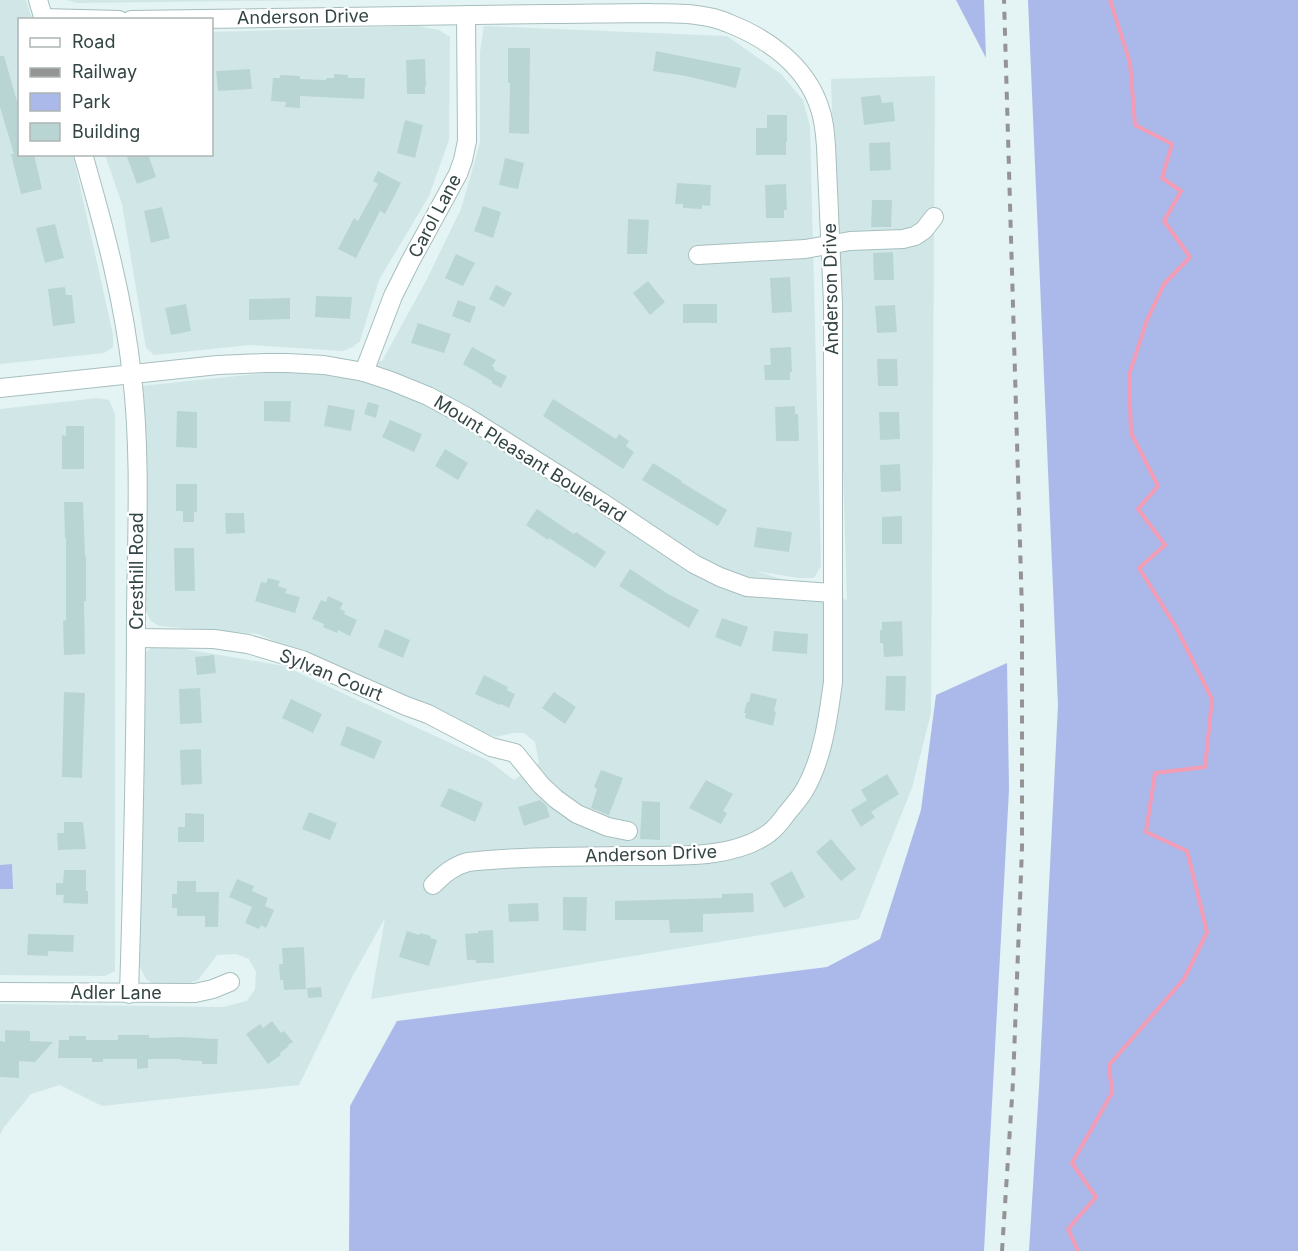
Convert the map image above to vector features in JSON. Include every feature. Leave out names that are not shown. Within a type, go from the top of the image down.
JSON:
[{"type":"street","points":[[38,0],[43,18]]},
{"type":"street","name":"Anderson Drive","points":[[213,19],[613,13],[703,15],[748,31],[784,55],[810,86],[819,105],[826,146],[833,303],[833,682],[820,749],[804,791],[771,832],[742,848],[701,854],[590,856],[468,862],[456,865],[433,885]]},
{"type":"street","name":"Carol Lane","points":[[364,372],[393,296],[458,174],[463,160],[467,141],[466,15]]},
{"type":"street","name":"Cresthill Road","points":[[84,156],[121,298],[135,402],[136,638],[129,994]]},
{"type":"street","points":[[698,255],[805,249],[850,241],[903,239],[915,236],[924,230],[934,217]]},
{"type":"street","name":"Mount Pleasant Boulevard","points":[[0,388],[218,365],[287,363],[364,372],[428,396],[467,417],[694,564],[720,577],[747,587],[832,593]]},
{"type":"street","name":"Sylvan Court","points":[[136,638],[214,639],[282,653],[302,660],[428,714],[491,747],[515,753],[541,785],[577,814],[592,821],[628,831]]},
{"type":"street","name":"Adler Lane","points":[[0,992],[195,993],[230,982]]},
{"type":"shaded area","points":[[0,0],[26,0],[32,18],[18,18],[18,156],[73,156],[113,335],[113,347],[104,353],[0,364]]},
{"type":"shaded area","points":[[66,0],[329,0],[78,3]]},
{"type":"shaded area","points":[[418,26],[439,30],[450,37],[449,140],[429,196],[379,280],[360,341],[353,347],[343,351],[250,345],[154,355],[146,348],[122,204],[105,156],[213,156],[213,32]]},
{"type":"shaded area","points":[[484,26],[727,36],[781,74],[803,100],[810,126],[821,566],[814,578],[798,578],[756,571],[847,600],[831,79],[935,76],[931,713],[912,788],[859,919],[371,999],[385,918],[352,977],[299,1085],[102,1106],[60,1085],[31,1094],[0,1135],[0,1004],[223,1007],[247,1001],[255,989],[256,972],[249,959],[236,954],[217,955],[198,980],[181,986],[153,984],[146,979],[139,965],[142,663],[145,653],[152,647],[173,647],[284,666],[489,761],[514,780],[539,763],[535,742],[524,733],[495,737],[258,634],[159,626],[151,621],[146,612],[141,386],[382,361],[426,281],[461,209],[480,143],[480,52]]},
{"type":"shaded area","points":[[98,398],[109,400],[115,414],[115,971],[105,976],[0,975],[0,409]]},
{"type":"green space","points":[[956,0],[984,0],[986,58]]},
{"type":"green space","points":[[1028,0],[1298,0],[1298,1251],[1029,1251],[1058,705]]},
{"type":"green space","points":[[1007,663],[1009,790],[984,1251],[349,1251],[350,1106],[397,1021],[827,967],[880,939],[921,810],[936,695]]},
{"type":"green space","points":[[12,864],[13,889],[0,889],[0,865]]},
{"type":"building","points":[[508,48],[530,48],[529,134],[509,133]]},
{"type":"building","points":[[656,51],[741,68],[736,88],[653,71]]},
{"type":"building","points":[[0,56],[4,56],[18,101],[18,156],[34,156],[42,189],[21,194],[11,154],[14,154],[0,107]]},
{"type":"building","points":[[425,59],[425,94],[407,94],[406,60]]},
{"type":"building","points":[[250,69],[252,89],[218,91],[216,71]]},
{"type":"building","points":[[334,74],[348,75],[348,78],[365,78],[364,99],[300,96],[300,108],[285,107],[286,102],[271,101],[273,78],[280,78],[280,75],[300,76],[300,79],[326,80],[326,78],[334,78]]},
{"type":"building","points":[[880,95],[882,103],[893,102],[895,121],[864,125],[861,97]]},
{"type":"building","points":[[767,115],[787,115],[786,155],[756,155],[756,128],[767,128]]},
{"type":"building","points":[[405,120],[423,125],[415,158],[397,153]]},
{"type":"building","points":[[890,142],[891,170],[870,171],[869,143]]},
{"type":"building","points":[[127,156],[149,156],[156,177],[137,184]]},
{"type":"building","points":[[505,158],[524,163],[518,189],[499,185]]},
{"type":"building","points":[[378,171],[401,183],[385,214],[380,211],[356,258],[338,249],[354,218],[358,221],[378,184],[373,181]]},
{"type":"building","points":[[677,183],[711,185],[710,206],[702,205],[702,209],[683,208],[683,204],[675,204]]},
{"type":"building","points":[[786,184],[787,210],[784,210],[784,218],[766,218],[765,185]]},
{"type":"building","points":[[872,200],[892,200],[891,227],[871,227]]},
{"type":"building","points":[[483,206],[501,212],[493,238],[474,231]]},
{"type":"building","points":[[162,207],[170,238],[151,243],[144,211]]},
{"type":"building","points":[[628,219],[649,220],[647,254],[627,254]]},
{"type":"building","points":[[55,224],[64,258],[45,263],[36,228]]},
{"type":"building","points":[[893,252],[894,280],[874,280],[873,253]]},
{"type":"building","points":[[456,254],[475,263],[463,286],[445,278]]},
{"type":"building","points":[[790,277],[792,312],[772,313],[770,278]]},
{"type":"building","points":[[648,281],[665,302],[650,315],[633,293]]},
{"type":"building","points":[[496,285],[512,293],[504,307],[489,299]]},
{"type":"building","points":[[65,287],[66,295],[72,295],[75,323],[53,326],[48,289]]},
{"type":"building","points":[[316,296],[352,297],[350,319],[315,317]]},
{"type":"building","points":[[290,298],[290,319],[249,320],[249,299]]},
{"type":"building","points":[[458,300],[476,307],[470,323],[452,316]]},
{"type":"building","points":[[186,304],[191,331],[171,335],[165,308]]},
{"type":"building","points":[[683,304],[717,304],[717,323],[683,323]]},
{"type":"building","points":[[895,305],[897,332],[877,333],[875,306]]},
{"type":"building","points":[[418,323],[451,334],[444,353],[411,343]]},
{"type":"building","points":[[472,347],[496,360],[492,366],[494,370],[507,376],[501,388],[463,364]]},
{"type":"building","points":[[791,347],[790,380],[765,380],[764,365],[771,365],[770,348]]},
{"type":"building","points":[[877,359],[897,359],[898,386],[878,386]]},
{"type":"building","points":[[553,399],[616,439],[619,434],[629,441],[626,446],[634,452],[623,469],[543,416]]},
{"type":"building","points":[[264,401],[291,401],[290,422],[264,421]]},
{"type":"building","points":[[368,402],[379,405],[376,418],[364,414]]},
{"type":"building","points":[[328,405],[355,410],[351,431],[324,426]]},
{"type":"building","points":[[795,406],[795,414],[798,414],[799,441],[776,441],[775,407]]},
{"type":"building","points":[[177,411],[197,412],[197,448],[176,447]]},
{"type":"building","points":[[879,412],[899,412],[900,439],[880,440]]},
{"type":"building","points":[[390,420],[422,434],[414,452],[382,437]]},
{"type":"building","points":[[66,426],[84,426],[84,469],[62,469],[62,435],[66,436]]},
{"type":"building","points":[[445,449],[468,463],[458,480],[435,466]]},
{"type":"building","points":[[653,463],[727,510],[718,526],[642,480]]},
{"type":"building","points":[[900,464],[901,491],[881,492],[880,465]]},
{"type":"building","points":[[176,484],[197,484],[197,512],[194,512],[194,522],[183,522],[183,511],[176,511]]},
{"type":"building","points":[[64,502],[83,502],[86,556],[85,654],[64,655],[66,538]]},
{"type":"building","points":[[537,509],[606,552],[595,568],[526,525]]},
{"type":"building","points":[[225,513],[244,513],[245,533],[226,534]]},
{"type":"building","points":[[902,516],[902,544],[882,544],[882,517]]},
{"type":"building","points":[[757,527],[792,532],[789,552],[754,547]]},
{"type":"building","points":[[174,548],[194,548],[195,591],[175,591]]},
{"type":"building","points":[[630,569],[668,594],[699,610],[689,628],[619,586]]},
{"type":"building","points":[[268,578],[280,581],[278,586],[287,589],[285,593],[300,597],[295,613],[255,601],[261,582],[266,583]]},
{"type":"building","points":[[328,596],[343,603],[340,609],[345,611],[344,614],[357,620],[350,636],[338,630],[337,633],[323,627],[324,624],[312,619],[321,600],[326,602]]},
{"type":"building","points":[[722,618],[748,627],[741,647],[715,637]]},
{"type":"building","points":[[902,621],[903,656],[884,657],[883,643],[880,643],[882,622]]},
{"type":"building","points":[[385,629],[410,640],[403,658],[378,647]]},
{"type":"building","points":[[774,631],[808,634],[807,654],[772,651]]},
{"type":"building","points":[[214,655],[216,673],[197,675],[195,657]]},
{"type":"building","points":[[484,675],[508,687],[507,690],[515,694],[509,708],[475,694]]},
{"type":"building","points":[[886,676],[906,676],[905,711],[885,710]]},
{"type":"building","points":[[200,688],[202,723],[180,724],[179,689]]},
{"type":"building","points":[[64,692],[85,693],[82,778],[62,777]]},
{"type":"building","points":[[554,692],[576,707],[565,724],[542,708]]},
{"type":"building","points":[[751,693],[777,699],[773,726],[745,718],[746,713],[744,713]]},
{"type":"building","points":[[291,699],[322,714],[313,733],[282,718]]},
{"type":"building","points":[[347,726],[382,741],[374,759],[340,745]]},
{"type":"building","points":[[201,749],[202,784],[181,785],[180,750]]},
{"type":"building","points":[[601,770],[623,778],[609,815],[591,808],[597,789],[594,787]]},
{"type":"building","points":[[887,774],[899,794],[871,812],[875,817],[861,827],[851,810],[867,800],[861,790]]},
{"type":"building","points":[[706,780],[733,794],[723,811],[727,813],[721,824],[689,808]]},
{"type":"building","points":[[449,788],[483,803],[475,822],[440,806]]},
{"type":"building","points":[[540,800],[546,805],[550,817],[524,826],[518,807]]},
{"type":"building","points":[[642,801],[660,802],[660,840],[640,839]]},
{"type":"building","points":[[309,812],[337,823],[330,840],[302,829]]},
{"type":"building","points":[[185,813],[204,814],[204,842],[178,842],[178,827],[185,827]]},
{"type":"building","points":[[64,822],[83,822],[86,849],[58,850],[57,833],[64,833]]},
{"type":"building","points":[[831,839],[856,869],[841,881],[816,852]]},
{"type":"building","points":[[64,870],[86,870],[88,904],[63,903],[64,895],[56,895],[56,883],[63,883]]},
{"type":"building","points":[[792,871],[805,897],[784,908],[770,883]]},
{"type":"building","points":[[237,879],[254,886],[252,891],[268,898],[265,906],[274,910],[266,928],[261,925],[259,929],[245,923],[252,907],[229,897]]},
{"type":"building","points":[[177,881],[196,881],[196,892],[219,892],[218,927],[205,927],[205,916],[177,916],[177,908],[172,908],[172,894],[177,894]]},
{"type":"building","points":[[753,893],[754,912],[703,914],[703,932],[670,933],[669,920],[615,920],[615,901],[722,898],[722,894]]},
{"type":"building","points":[[563,897],[587,897],[586,931],[563,930]]},
{"type":"building","points":[[538,903],[539,921],[509,922],[508,904]]},
{"type":"building","points":[[493,930],[494,963],[476,963],[476,960],[467,960],[465,934]]},
{"type":"building","points":[[407,931],[431,936],[430,938],[437,940],[429,966],[399,957]]},
{"type":"building","points":[[28,934],[74,935],[73,952],[48,951],[48,956],[27,955]]},
{"type":"building","points":[[304,947],[306,989],[284,990],[283,980],[280,980],[279,964],[283,964],[282,948]]},
{"type":"building","points":[[321,987],[322,997],[308,998],[307,988]]},
{"type":"building","points":[[272,1021],[281,1033],[284,1031],[293,1042],[280,1053],[281,1055],[268,1064],[246,1034],[260,1024],[263,1028]]},
{"type":"building","points":[[5,1030],[30,1031],[30,1041],[53,1042],[35,1062],[19,1061],[19,1078],[0,1077],[0,1041],[5,1042]]},
{"type":"building","points":[[118,1035],[218,1039],[217,1064],[202,1064],[202,1061],[181,1059],[148,1059],[148,1068],[137,1069],[137,1059],[103,1059],[103,1062],[92,1062],[92,1058],[58,1058],[59,1040],[69,1040],[69,1036],[86,1036],[86,1040],[118,1040]]},
{"type":"waterway","points":[[1078,1251],[1068,1229],[1096,1197],[1072,1163],[1112,1093],[1109,1065],[1184,979],[1207,932],[1187,851],[1146,832],[1155,773],[1205,767],[1212,699],[1176,627],[1139,568],[1165,545],[1138,509],[1158,486],[1131,433],[1129,375],[1147,320],[1164,284],[1190,257],[1164,221],[1181,191],[1162,178],[1172,144],[1135,125],[1130,63],[1110,0]]},
{"type":"railway","points":[[1002,1251],[1013,1082],[1022,848],[1022,612],[1004,0]]}]
